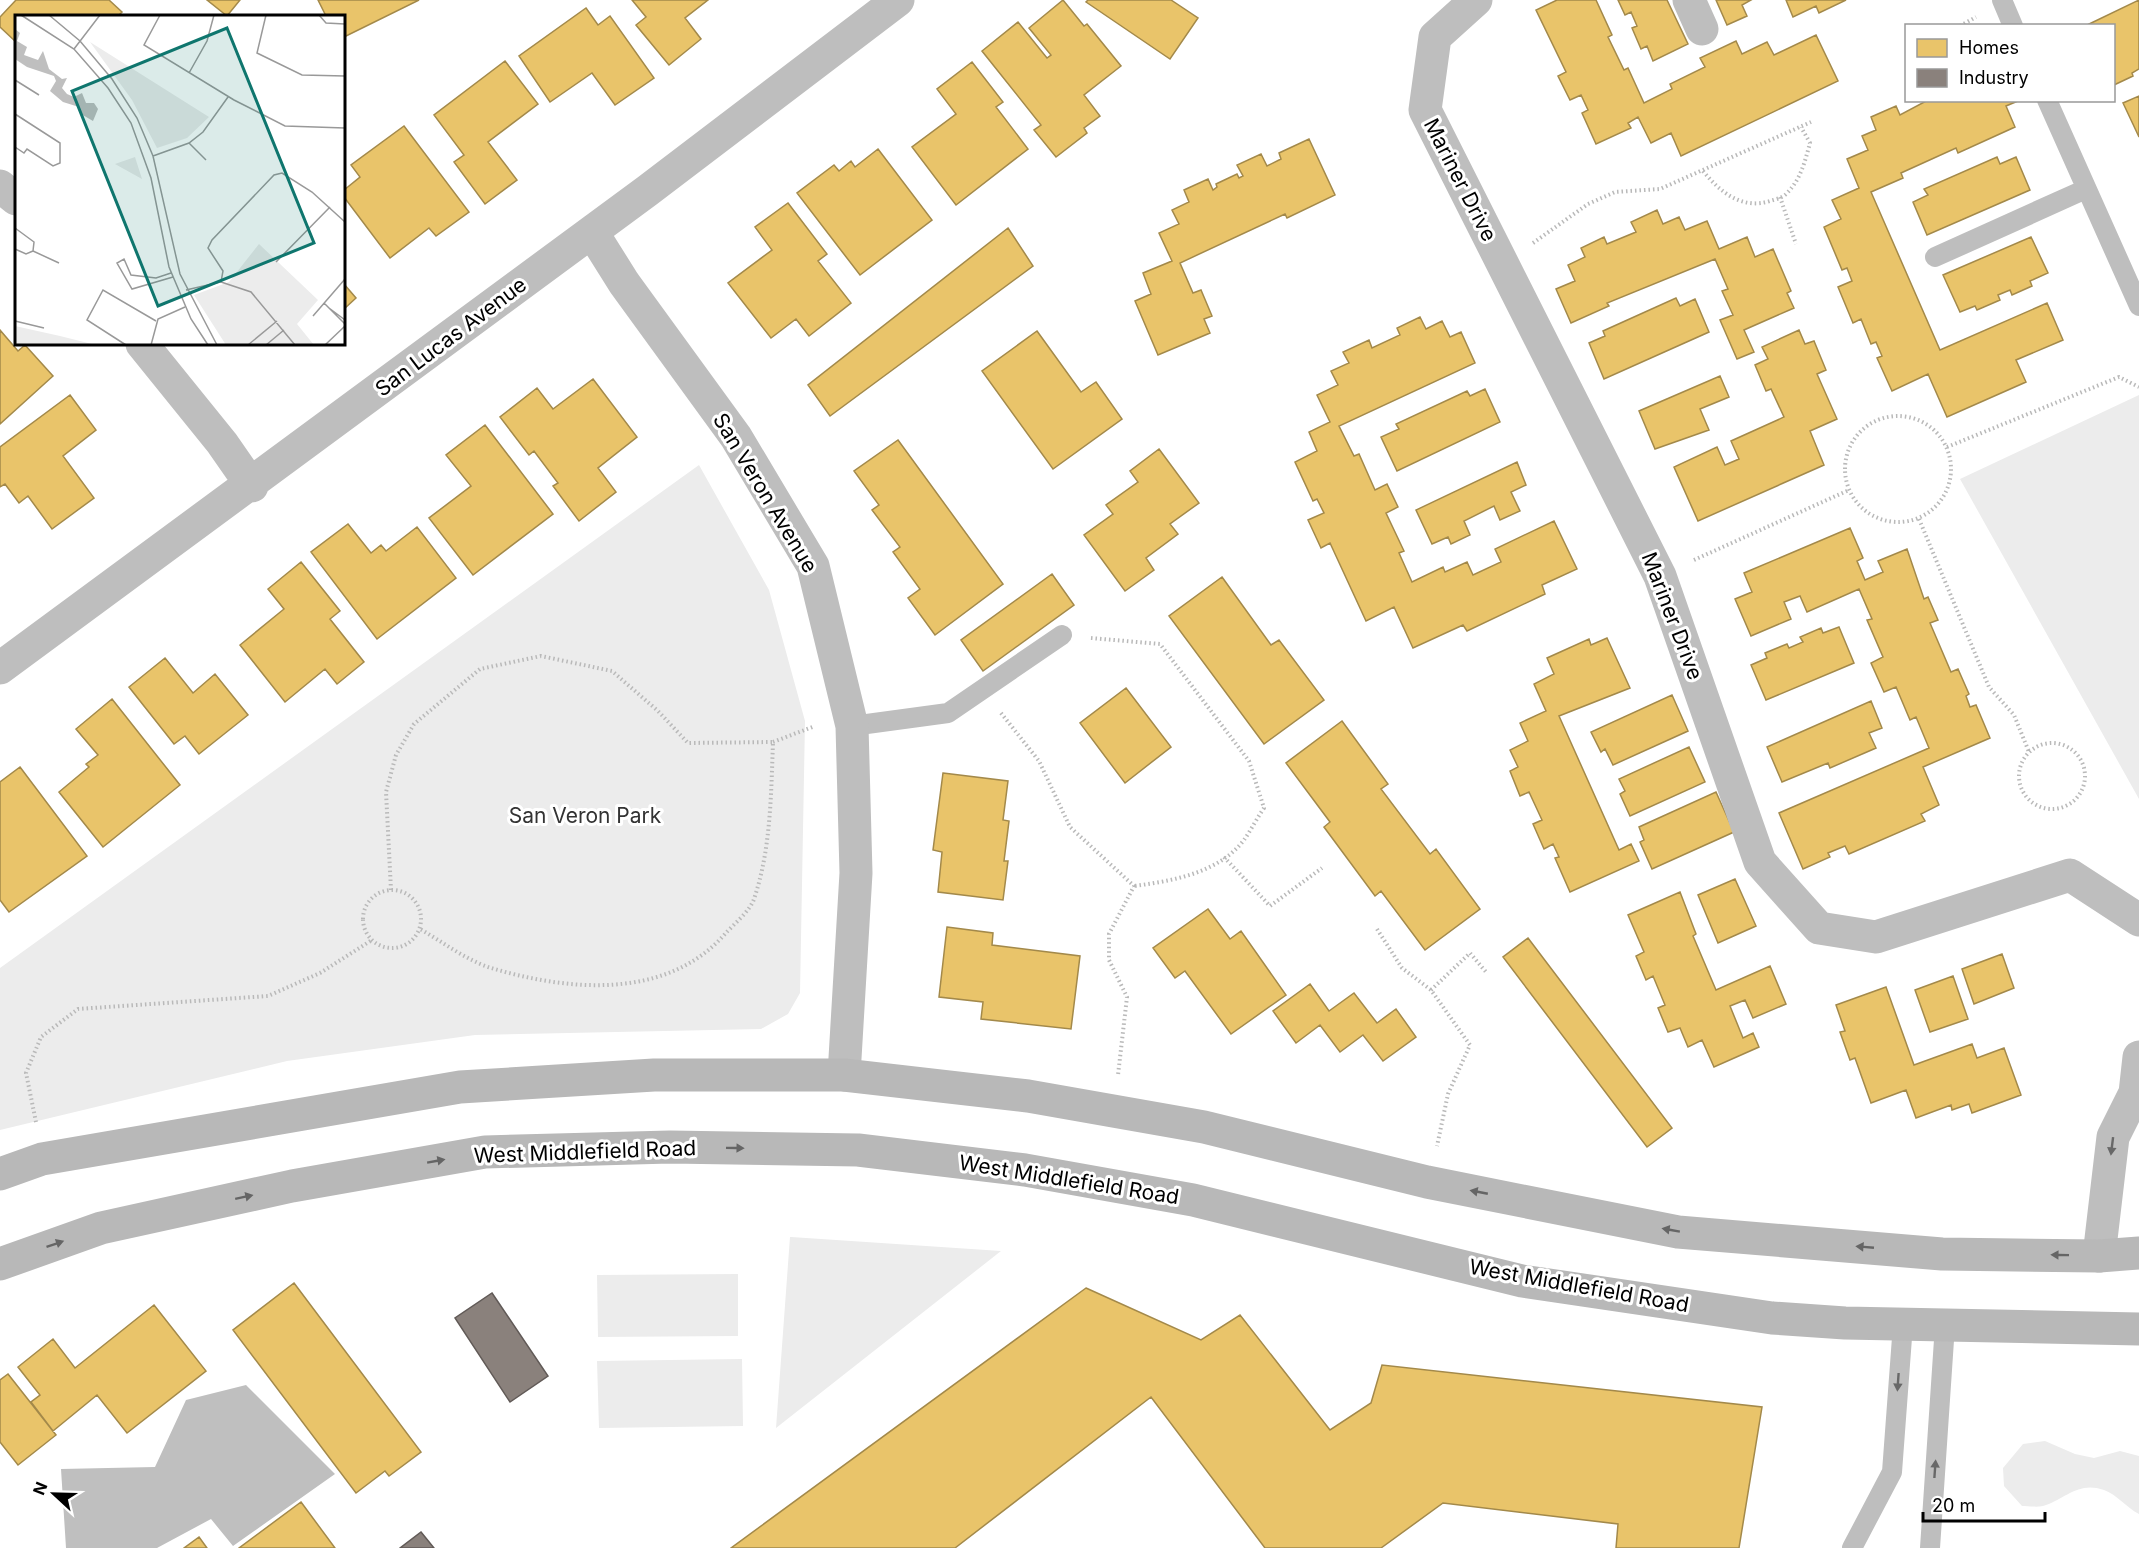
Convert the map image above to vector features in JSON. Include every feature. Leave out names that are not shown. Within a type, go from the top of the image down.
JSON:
[{"type":"main road","points":[[0,1174],[42,1159],[460,1088],[654,1075],[844,1075],[1028,1096],[1204,1127],[1427,1182],[1678,1232],[1942,1254],[2099,1256],[2139,1253]]},
{"type":"main road","name":"West Middlefield Road","points":[[0,1264],[101,1228],[292,1186],[485,1152],[669,1147],[858,1150],[1024,1170],[1193,1200],[1522,1281],[1772,1318],[1903,1324],[2139,1329]]},
{"type":"street","name":"San Lucas Avenue","points":[[0,668],[252,486],[898,0]]},
{"type":"street","name":"Mariner Drive","points":[[1476,0],[1436,37],[1425,110],[1660,576],[1760,862],[1820,928],[1876,937],[2070,875],[2139,920]]},
{"type":"street","points":[[0,186],[15,198]]},
{"type":"street","name":"San Veron Avenue","points":[[592,232],[624,283],[736,437],[813,566],[852,726],[856,873],[844,1075]]},
{"type":"street","points":[[143,345],[222,443],[252,486]]},
{"type":"street","points":[[2099,1256],[2113,1137],[2137,1098],[2139,1057]]},
{"type":"lane","points":[[2002,0],[2012,24]]},
{"type":"lane","points":[[2048,102],[2139,306]]},
{"type":"lane","points":[[1935,257],[2086,189]]},
{"type":"lane","points":[[852,726],[948,713],[1062,635]]},
{"type":"lane","points":[[1852,1548],[1892,1472],[1903,1324]]},
{"type":"lane","points":[[1930,1548],[1945,1325]]},
{"type":"path","points":[[1502,263],[1588,204],[1615,192],[1660,189],[1811,122]]},
{"type":"path","points":[[1703,170],[1716,187],[1733,199],[1761,204],[1786,195],[1802,172],[1810,142],[1801,127]]},
{"type":"path","points":[[1780,197],[1796,244]]},
{"type":"path","points":[[1947,447],[2119,377],[2139,387]]},
{"type":"path","points":[[1891,416],[1909,417],[1925,423],[1938,433],[1947,447],[1952,464],[1951,481],[1944,497],[1933,510],[1919,519],[1902,523],[1883,521],[1868,513],[1849,490],[1845,466],[1849,448],[1859,433],[1873,422],[1891,416]]},
{"type":"path","points":[[1660,576],[1849,490]]},
{"type":"path","points":[[1919,519],[1989,687],[2014,715],[2029,752]]},
{"type":"path","points":[[1062,635],[1160,644],[1249,760],[1264,808],[1242,842],[1224,857],[1202,870],[1177,880],[1134,886]]},
{"type":"path","points":[[391,890],[386,792],[396,755],[414,724],[480,669],[541,656],[612,671],[658,711],[688,743],[773,742],[769,832],[754,902],[711,950],[677,972],[638,982],[577,986],[486,966],[420,929]]},
{"type":"path","points":[[982,689],[1039,761],[1070,826],[1134,886]]},
{"type":"path","points":[[2054,742],[2075,751],[2085,771],[2085,782],[2074,801],[2054,810],[2033,804],[2025,796],[2019,776],[2020,765],[2029,752],[2044,743],[2054,742]]},
{"type":"path","points":[[1224,857],[1269,906],[1322,868]]},
{"type":"path","points":[[1112,1111],[1122,1059],[1127,997],[1109,960],[1109,934],[1134,886]]},
{"type":"path","points":[[400,891],[416,901],[420,910],[420,929],[415,938],[399,948],[389,948],[372,940],[363,923],[367,904],[381,892],[400,891]]},
{"type":"path","points":[[1377,929],[1402,968],[1431,990],[1470,1045],[1448,1094],[1427,1182]]},
{"type":"path","points":[[42,1159],[26,1073],[41,1037],[78,1009],[268,996],[320,973],[372,940]]},
{"type":"path","points":[[1431,990],[1470,954],[1486,972]]},
{"type":"green space","points":[[2139,395],[2139,799],[1960,479]]},
{"type":"green space","name":"San Veron Park","points":[[699,465],[769,590],[805,721],[800,993],[788,1014],[761,1029],[475,1035],[287,1061],[0,1130],[0,968]]},
{"type":"green space","points":[[791,1237],[1001,1251],[776,1428]]},
{"type":"green space","points":[[738,1274],[738,1336],[598,1337],[597,1275]]},
{"type":"green space","points":[[742,1359],[743,1426],[599,1428],[597,1361]]},
{"type":"green space","points":[[2045,1441],[2075,1454],[2094,1458],[2120,1451],[2139,1456],[2139,1514],[2108,1492],[2095,1488],[2080,1489],[2044,1506],[2022,1506],[2004,1486],[2003,1468],[2023,1444]]},
{"type":"shaded area","points":[[246,1385],[335,1474],[233,1546],[211,1519],[157,1548],[66,1548],[61,1469],[155,1467],[186,1400]]},
{"type":"building: Homes","points":[[16,0],[109,0],[122,12],[119,15],[15,15],[15,41],[0,27],[0,17]]},
{"type":"building: Homes","points":[[207,0],[240,0],[226,15]]},
{"type":"building: Homes","points":[[318,0],[419,0],[345,37],[345,15],[326,15]]},
{"type":"building: Homes","points":[[632,0],[708,0],[685,18],[701,39],[669,65],[636,25],[646,17]]},
{"type":"building: Homes","points":[[1063,0],[1084,26],[1087,24],[1121,66],[1084,95],[1100,116],[1084,128],[1087,133],[1056,157],[1034,130],[1041,125],[982,51],[1018,22],[1047,58],[1051,55],[1029,28]]},
{"type":"building: Homes","points":[[1088,0],[1171,0],[1198,18],[1170,59],[1086,2]]},
{"type":"building: Homes","points":[[1557,0],[1596,0],[1612,35],[1608,37],[1624,70],[1628,68],[1644,103],[1672,89],[1670,84],[1705,67],[1700,58],[1736,41],[1742,54],[1767,42],[1774,55],[1816,35],[1838,81],[1681,156],[1671,133],[1651,143],[1638,117],[1628,123],[1631,128],[1596,144],[1582,113],[1588,110],[1581,95],[1570,100],[1558,76],[1566,72],[1536,10]]},
{"type":"building: Homes","points":[[1618,0],[1667,0],[1688,44],[1653,61],[1647,46],[1641,49],[1632,28],[1637,26],[1631,12],[1625,15]]},
{"type":"building: Homes","points":[[1716,0],[1751,0],[1742,5],[1747,16],[1727,25]]},
{"type":"building: Homes","points":[[1786,0],[1846,0],[1819,13],[1816,6],[1793,17]]},
{"type":"building: Homes","points":[[2139,0],[2139,69],[2132,73],[2133,76],[2115,85],[2115,24],[2089,24]]},
{"type":"building: Homes","points":[[586,8],[598,25],[610,16],[654,78],[615,105],[592,73],[550,102],[519,56]]},
{"type":"building: Homes","points":[[505,61],[538,104],[488,142],[517,180],[485,204],[454,162],[464,155],[434,115]]},
{"type":"building: Homes","points":[[972,62],[1003,102],[996,107],[1028,149],[956,205],[912,147],[956,114],[937,89]]},
{"type":"building: Homes","points":[[2139,96],[2139,137],[2123,103]]},
{"type":"building: Homes","points":[[1924,102],[2016,102],[2006,106],[2015,127],[1958,153],[1956,148],[1901,173],[1903,178],[1871,192],[1940,350],[2047,303],[2063,340],[2016,360],[2026,382],[1947,417],[1928,374],[1892,391],[1877,358],[1882,356],[1876,342],[1871,344],[1861,319],[1853,323],[1838,287],[1852,281],[1847,268],[1842,270],[1824,227],[1841,219],[1832,200],[1859,188],[1847,159],[1868,150],[1862,136],[1876,130],[1871,117],[1896,106],[1900,115]]},
{"type":"building: Homes","points":[[404,126],[469,212],[436,236],[429,228],[390,258],[345,198],[345,189],[360,177],[351,165]]},
{"type":"building: Homes","points":[[1309,139],[1335,195],[1287,218],[1285,214],[1180,263],[1193,293],[1201,290],[1212,316],[1204,319],[1210,333],[1158,355],[1135,301],[1151,294],[1143,273],[1172,261],[1159,233],[1179,224],[1172,210],[1189,202],[1184,190],[1208,179],[1213,190],[1217,187],[1216,184],[1237,174],[1239,178],[1243,176],[1237,165],[1261,154],[1267,166],[1281,159],[1279,153]]},
{"type":"building: Homes","points":[[878,149],[932,220],[860,275],[797,193],[834,165],[839,171],[851,161],[855,167]]},
{"type":"building: Homes","points":[[1997,157],[2000,164],[2016,157],[2030,190],[1927,235],[1913,202],[1928,195],[1924,189]]},
{"type":"building: Homes","points":[[788,203],[827,254],[818,261],[851,303],[809,336],[796,319],[771,338],[728,283],[772,250],[755,227]]},
{"type":"building: Homes","points":[[1657,210],[1663,224],[1679,217],[1685,230],[1707,221],[1719,249],[1747,237],[1755,257],[1773,249],[1791,291],[1787,293],[1794,308],[1744,330],[1754,352],[1737,359],[1720,320],[1733,315],[1722,291],[1728,289],[1715,259],[1607,303],[1609,306],[1571,323],[1556,289],[1575,281],[1568,265],[1585,257],[1581,248],[1604,237],[1607,244],[1636,232],[1631,222]]},
{"type":"building: Homes","points":[[1008,228],[1033,266],[830,416],[808,385]]},
{"type":"building: Homes","points":[[2031,237],[2048,273],[2030,281],[2032,286],[2012,295],[2010,290],[1998,295],[2000,300],[1977,310],[1975,306],[1960,312],[1943,275]]},
{"type":"building: Homes","points":[[345,285],[356,298],[345,308]]},
{"type":"building: Homes","points":[[1676,298],[1680,306],[1695,299],[1709,332],[1604,379],[1589,343],[1605,336],[1603,331]]},
{"type":"building: Homes","points":[[1420,317],[1426,329],[1442,321],[1450,337],[1461,332],[1475,363],[1339,426],[1354,456],[1359,454],[1375,490],[1387,484],[1398,507],[1386,513],[1404,551],[1399,553],[1412,582],[1443,567],[1445,572],[1467,562],[1473,575],[1501,562],[1495,549],[1554,521],[1577,569],[1542,585],[1545,594],[1467,631],[1463,625],[1413,648],[1394,607],[1366,621],[1330,543],[1321,548],[1308,520],[1324,513],[1317,499],[1313,501],[1295,462],[1317,451],[1309,432],[1330,422],[1317,395],[1338,385],[1331,371],[1349,363],[1343,352],[1369,340],[1372,348],[1400,335],[1397,328]]},
{"type":"building: Homes","points":[[0,330],[18,351],[25,345],[53,376],[0,424]]},
{"type":"building: Homes","points":[[1799,330],[1805,344],[1814,341],[1826,370],[1817,374],[1837,419],[1810,431],[1824,465],[1698,521],[1674,467],[1717,447],[1725,465],[1739,459],[1731,441],[1784,417],[1771,389],[1766,391],[1755,365],[1768,359],[1762,347]]},
{"type":"building: Homes","points":[[1037,331],[1081,392],[1096,382],[1122,419],[1053,469],[982,371]]},
{"type":"building: Homes","points":[[1720,376],[1729,397],[1700,409],[1709,430],[1655,449],[1639,411]]},
{"type":"building: Homes","points":[[593,379],[637,437],[598,468],[616,492],[579,521],[553,486],[558,483],[534,451],[529,455],[500,417],[537,388],[553,409]]},
{"type":"building: Homes","points":[[1485,389],[1500,422],[1397,471],[1381,437],[1399,429],[1396,424],[1467,391],[1470,396]]},
{"type":"building: Homes","points":[[70,395],[96,430],[63,456],[94,498],[52,529],[28,496],[19,503],[5,484],[0,487],[0,447]]},
{"type":"building: Homes","points":[[485,425],[553,514],[473,575],[429,518],[471,486],[446,455]]},
{"type":"building: Homes","points":[[898,440],[1003,584],[935,635],[908,598],[920,589],[893,552],[900,547],[872,510],[879,505],[854,471]]},
{"type":"building: Homes","points":[[1159,449],[1199,503],[1170,524],[1178,534],[1146,558],[1154,570],[1125,591],[1084,535],[1113,514],[1106,505],[1138,482],[1130,471]]},
{"type":"building: Homes","points":[[1517,462],[1526,485],[1511,492],[1520,511],[1500,520],[1494,506],[1464,521],[1470,535],[1451,544],[1448,537],[1432,544],[1416,510]]},
{"type":"building: Homes","points":[[348,524],[371,553],[381,545],[386,551],[417,527],[456,578],[377,639],[311,552]]},
{"type":"building: Homes","points":[[1850,528],[1863,558],[1857,561],[1865,580],[1883,572],[1878,561],[1907,549],[1924,599],[1928,597],[1938,620],[1930,623],[1951,672],[1958,669],[1969,694],[1966,696],[1970,707],[1976,705],[1990,738],[1923,767],[1939,805],[1921,814],[1925,821],[1849,854],[1845,846],[1828,853],[1830,857],[1803,869],[1779,813],[1929,748],[1916,717],[1910,720],[1896,687],[1884,692],[1871,663],[1883,657],[1867,620],[1872,619],[1859,589],[1807,612],[1800,596],[1784,602],[1791,619],[1751,636],[1735,599],[1752,592],[1744,573]]},
{"type":"building: Homes","points":[[301,562],[340,611],[330,619],[364,662],[337,684],[325,669],[285,702],[240,645],[284,609],[268,589]]},
{"type":"building: Homes","points":[[1052,574],[1074,605],[983,671],[961,640]]},
{"type":"building: Homes","points":[[1222,577],[1271,645],[1279,640],[1324,700],[1264,744],[1169,616]]},
{"type":"building: Homes","points":[[1839,627],[1854,663],[1766,700],[1751,665],[1767,658],[1765,653],[1787,644],[1789,648],[1803,642],[1800,637],[1821,628],[1823,633]]},
{"type":"building: Homes","points":[[1607,638],[1630,688],[1559,716],[1619,850],[1631,844],[1639,861],[1570,892],[1555,858],[1559,857],[1553,844],[1544,849],[1533,824],[1542,820],[1529,792],[1520,796],[1510,771],[1518,767],[1510,750],[1528,741],[1520,723],[1546,711],[1534,684],[1554,674],[1547,658],[1589,639],[1591,645]]},
{"type":"building: Homes","points":[[165,658],[193,693],[215,674],[248,715],[199,754],[185,736],[174,744],[129,687]]},
{"type":"building: Homes","points":[[1126,688],[1171,747],[1125,783],[1080,723]]},
{"type":"building: Homes","points":[[1672,695],[1688,731],[1613,765],[1605,749],[1601,752],[1591,732]]},
{"type":"building: Homes","points":[[112,699],[180,785],[103,847],[59,792],[89,767],[86,764],[98,755],[76,729]]},
{"type":"building: Homes","points":[[1871,701],[1882,728],[1869,733],[1876,748],[1830,768],[1828,763],[1782,782],[1767,747]]},
{"type":"building: Homes","points":[[1342,721],[1388,784],[1381,789],[1430,854],[1436,849],[1480,909],[1425,950],[1381,891],[1375,896],[1324,827],[1330,822],[1286,763]]},
{"type":"building: Homes","points":[[1689,747],[1705,782],[1630,816],[1620,794],[1625,791],[1619,779]]},
{"type":"building: Homes","points":[[20,767],[87,856],[9,912],[0,900],[0,782]]},
{"type":"building: Homes","points":[[943,773],[1008,781],[1003,820],[1009,821],[1004,861],[1008,861],[1003,900],[938,892],[942,852],[933,850]]},
{"type":"building: Homes","points":[[1716,792],[1734,832],[1652,869],[1640,842],[1644,840],[1639,827]]},
{"type":"building: Homes","points":[[1735,879],[1756,926],[1718,943],[1698,895]]},
{"type":"building: Homes","points":[[1680,892],[1696,934],[1693,936],[1716,990],[1770,966],[1786,1004],[1753,1018],[1745,1000],[1730,1006],[1743,1038],[1753,1033],[1759,1047],[1714,1067],[1702,1040],[1688,1047],[1680,1028],[1668,1032],[1658,1008],[1665,1005],[1653,976],[1646,980],[1636,956],[1644,952],[1628,915]]},
{"type":"building: Homes","points":[[1208,909],[1230,939],[1241,931],[1286,995],[1231,1034],[1185,971],[1175,978],[1153,948]]},
{"type":"building: Homes","points":[[947,927],[993,933],[992,945],[1080,956],[1071,1029],[981,1019],[983,1002],[939,997]]},
{"type":"building: Homes","points":[[1528,938],[1672,1128],[1647,1147],[1503,957]]},
{"type":"building: Homes","points":[[2002,954],[2014,988],[1974,1004],[1962,969]]},
{"type":"building: Homes","points":[[1953,976],[1968,1019],[1930,1032],[1915,990]]},
{"type":"building: Homes","points":[[1310,984],[1329,1011],[1354,993],[1377,1023],[1396,1009],[1416,1037],[1383,1061],[1363,1035],[1340,1052],[1320,1025],[1296,1043],[1273,1011]]},
{"type":"building: Homes","points":[[1886,987],[1914,1065],[1972,1044],[1977,1058],[2004,1048],[2021,1095],[1972,1113],[1969,1104],[1952,1110],[1951,1105],[1916,1118],[1906,1090],[1871,1103],[1855,1058],[1850,1060],[1840,1032],[1845,1031],[1836,1005]]},
{"type":"building: Homes","points":[[294,1283],[421,1452],[389,1476],[385,1471],[356,1493],[233,1330]]},
{"type":"building: Homes","points":[[1086,1288],[1201,1340],[1240,1315],[1330,1430],[1371,1403],[1382,1365],[1762,1407],[1739,1548],[1616,1548],[1618,1524],[1443,1503],[1381,1548],[1265,1548],[1151,1397],[955,1548],[731,1548]]},
{"type":"building: Homes","points":[[154,1305],[206,1371],[127,1433],[97,1395],[53,1431],[31,1402],[40,1395],[18,1367],[53,1339],[75,1368]]},
{"type":"building: Homes","points":[[8,1374],[56,1435],[18,1465],[0,1442],[0,1380]]},
{"type":"building: Homes","points":[[301,1502],[335,1548],[239,1548]]},
{"type":"building: Homes","points":[[199,1537],[207,1548],[184,1548]]},
{"type":"building: Industry","points":[[492,1293],[548,1376],[510,1402],[455,1318]]},
{"type":"building: Industry","points":[[421,1532],[434,1548],[400,1548]]}]
